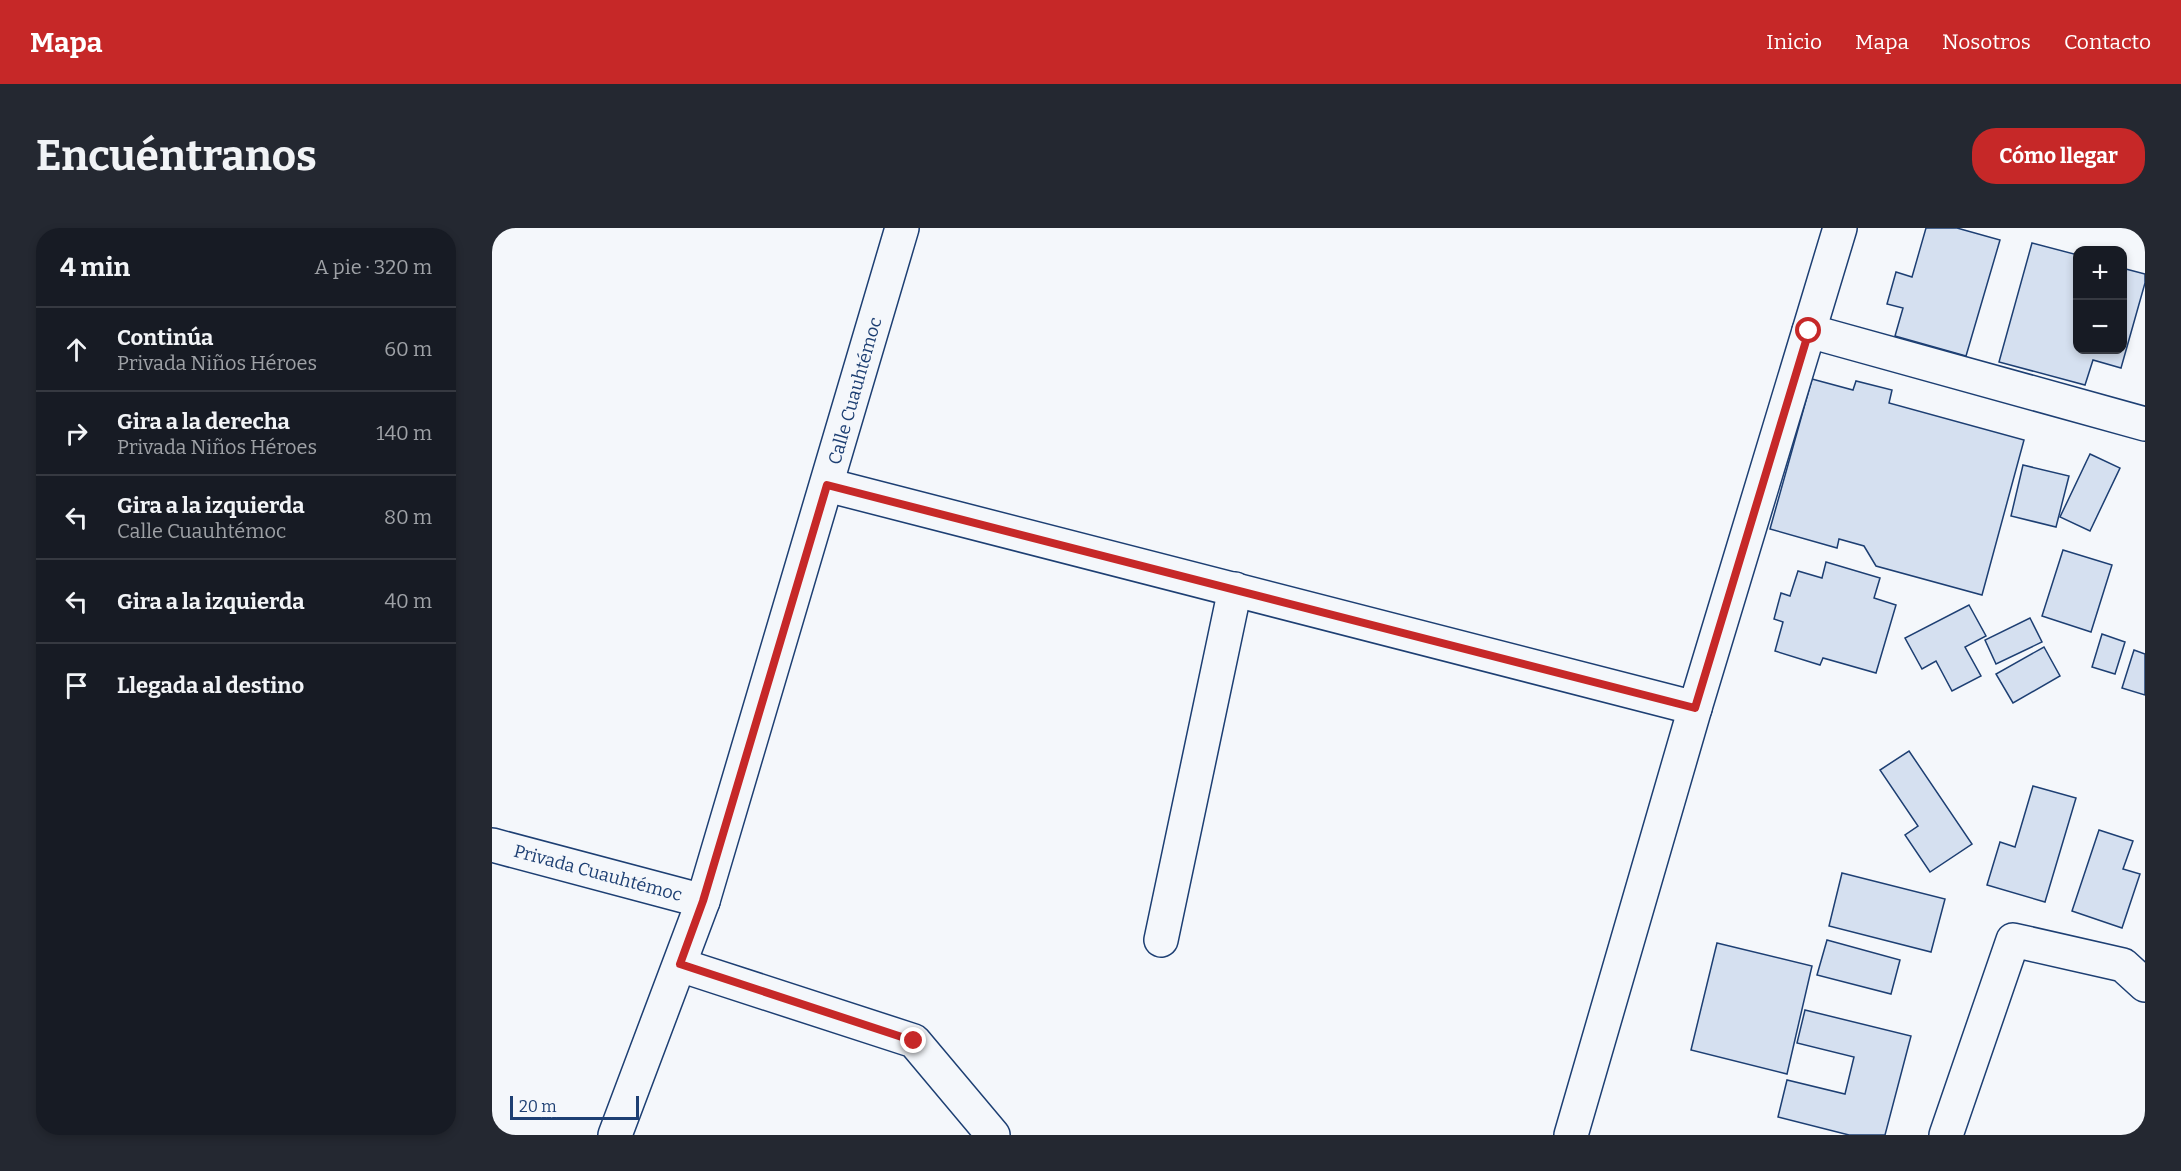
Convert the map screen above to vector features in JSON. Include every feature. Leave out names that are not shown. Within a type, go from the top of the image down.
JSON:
[{"type":"street","name":"Calle Cuauhtémoc","points":[[615,1135],[703,901],[902,228]]},
{"type":"street","points":[[1571,1135],[1695,708],[1840,228]]},
{"type":"street","points":[[1809,331],[2145,424]]},
{"type":"street","points":[[827,485],[1695,708]]},
{"type":"street","points":[[1161,940],[1235,589]]},
{"type":"street","name":"Privada Cuauhtémoc","points":[[492,845],[703,901]]},
{"type":"street","points":[[1946,1135],[2013,940],[2123,965],[2145,985]]},
{"type":"street","points":[[680,964],[914,1041],[993,1135]]},
{"type":"building","points":[[1926,228],[1957,228],[2000,240],[1966,356],[1895,336],[1903,308],[1887,304],[1896,272],[1912,277]]},
{"type":"building","points":[[2032,243],[2073,254],[2073,354],[2125,354],[2121,368],[2093,360],[2085,385],[1999,362]]},
{"type":"building","points":[[2127,269],[2145,274],[2145,283],[2127,347]]},
{"type":"building","points":[[1812,379],[1853,390],[1856,381],[1892,390],[1889,403],[2024,440],[1982,595],[1876,566],[1864,546],[1839,539],[1837,548],[1770,529]]},
{"type":"building","points":[[2090,454],[2120,468],[2090,531],[2060,517]]},
{"type":"building","points":[[2023,465],[2069,476],[2056,527],[2011,516]]},
{"type":"building","points":[[2063,550],[2112,565],[2091,632],[2042,616]]},
{"type":"building","points":[[1826,562],[1880,578],[1874,598],[1896,605],[1876,673],[1823,658],[1820,665],[1775,651],[1783,622],[1774,619],[1781,593],[1790,596],[1798,571],[1822,578]]},
{"type":"building","points":[[1969,605],[1986,636],[1965,647],[1981,676],[1952,691],[1936,661],[1922,669],[1905,638]]},
{"type":"building","points":[[2030,618],[2042,642],[1996,664],[1985,640]]},
{"type":"building","points":[[2102,634],[2125,642],[2115,674],[2092,667]]},
{"type":"building","points":[[2044,647],[2060,676],[2013,703],[1996,674]]},
{"type":"building","points":[[2134,650],[2145,654],[2145,695],[2122,688]]},
{"type":"building","points":[[1909,751],[1972,844],[1930,872],[1905,835],[1918,826],[1880,770]]},
{"type":"building","points":[[2033,786],[2076,798],[2045,902],[1987,885],[2000,842],[2015,847]]},
{"type":"building","points":[[2099,830],[2133,841],[2123,869],[2140,874],[2122,928],[2072,911]]},
{"type":"building","points":[[1842,873],[1945,899],[1931,952],[1829,926]]},
{"type":"building","points":[[1827,940],[1900,960],[1891,994],[1817,975]]},
{"type":"building","points":[[1717,943],[1812,966],[1787,1074],[1691,1050]]},
{"type":"building","points":[[1805,1010],[1911,1036],[1885,1135],[1849,1135],[1778,1117],[1787,1080],[1845,1094],[1854,1057],[1797,1043]]},
{"type":"route","points":[[914,1041],[680,964],[703,901],[827,485],[1695,708],[1809,331]]}]
